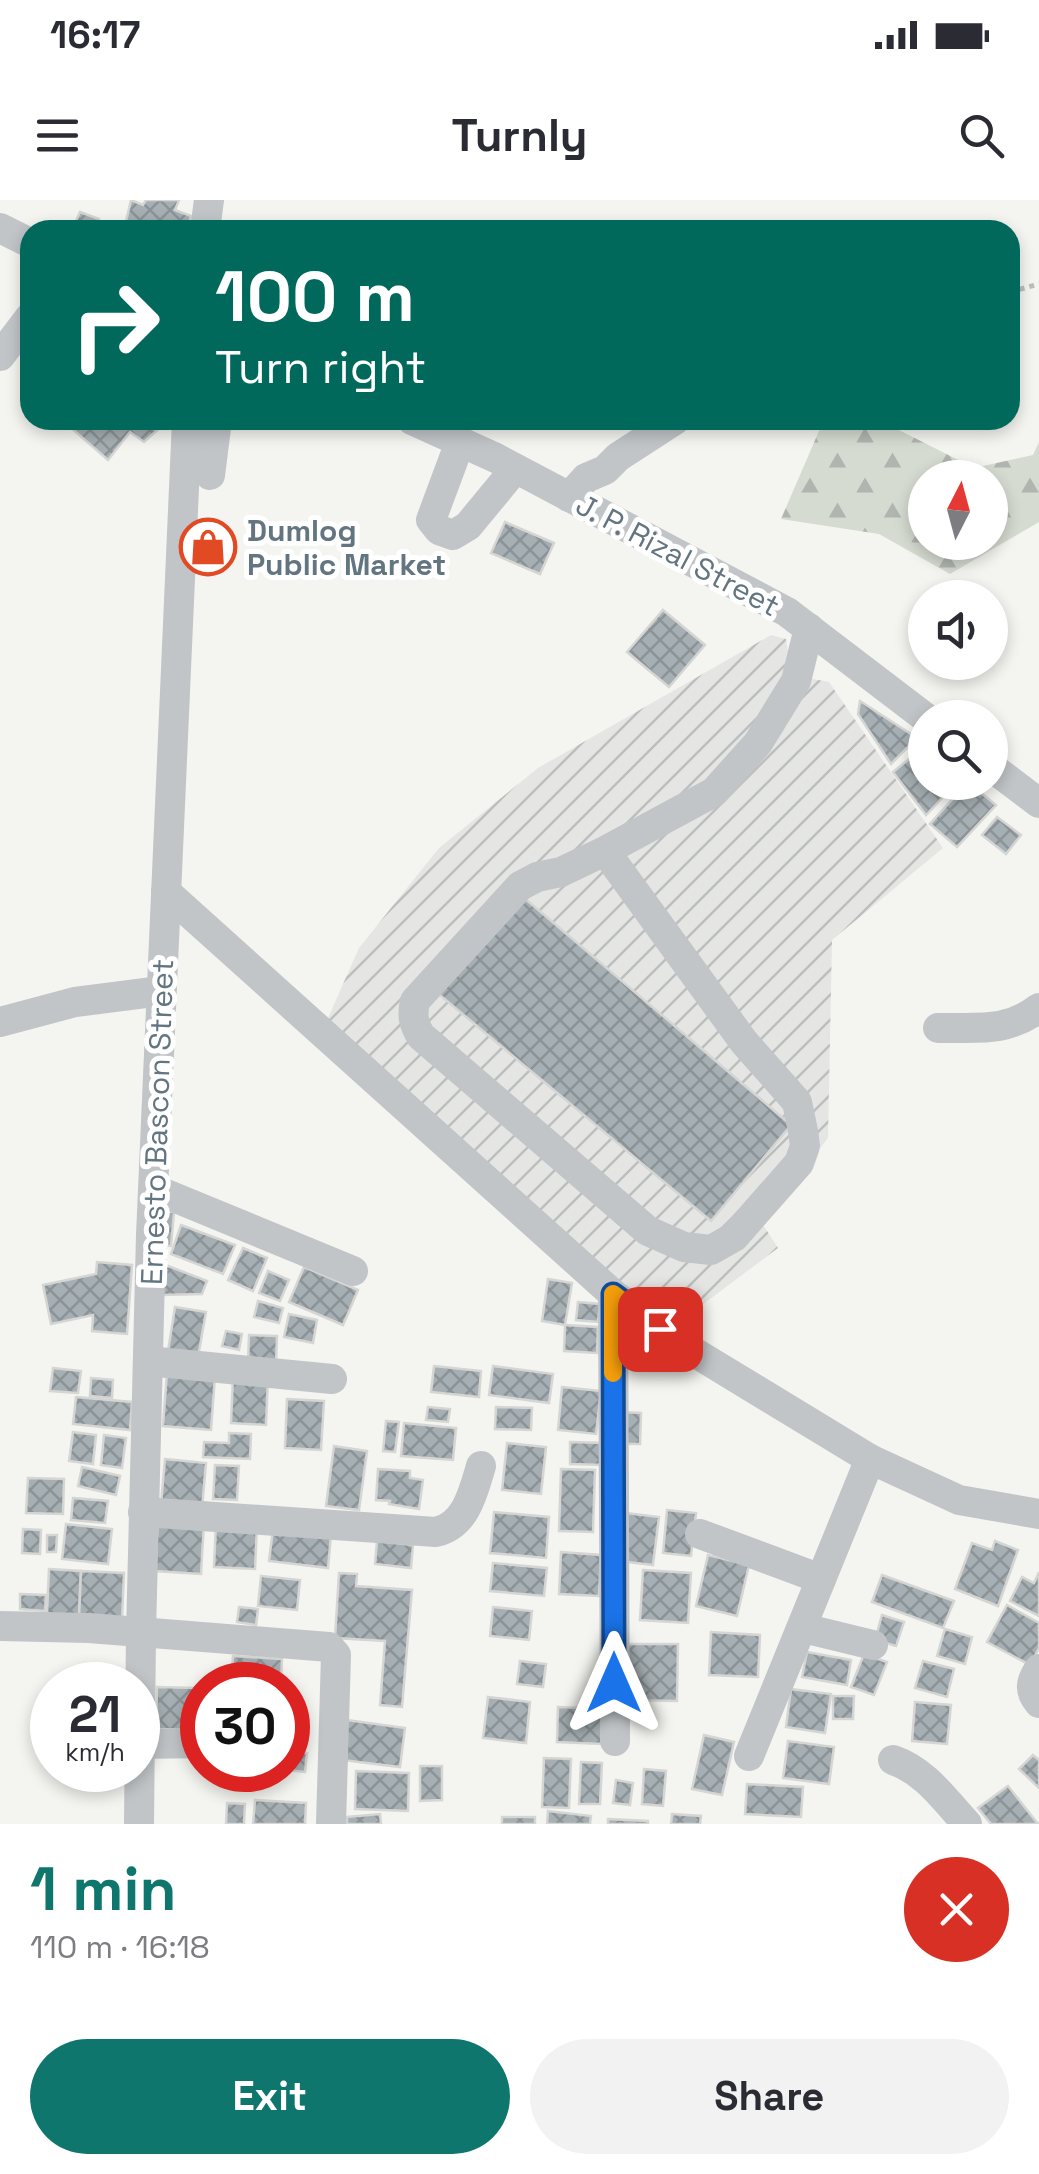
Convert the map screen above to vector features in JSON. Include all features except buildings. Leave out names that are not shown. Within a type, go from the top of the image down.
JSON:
[{"type":"street","points":[[0,356],[20,330]]},
{"type":"street","name":"Ernesto Bascon Street","points":[[141,1662],[161,991],[187,430]]},
{"type":"street","points":[[210,475],[216,430]]},
{"type":"street","name":"J. P. Rizal Street","points":[[425,430],[456,454],[508,478],[569,497],[787,612],[908,704]]},
{"type":"street","points":[[569,497],[586,478],[605,470],[660,430]]},
{"type":"street","points":[[456,454],[430,520],[439,530],[453,535],[468,526],[508,478]]},
{"type":"street","points":[[605,851],[744,1042],[797,1102],[805,1146],[798,1163],[734,1236],[712,1250],[684,1247],[648,1230],[420,1036],[412,1013],[415,1001],[520,886],[605,851],[714,792],[758,743],[796,681],[809,628]]},
{"type":"street","points":[[1008,780],[1039,803]]},
{"type":"street","points":[[166,892],[613,1294],[684,1346],[870,1459],[959,1500],[1039,1514]]},
{"type":"street","points":[[0,1022],[75,1002],[161,991]]},
{"type":"street","points":[[938,1028],[1002,1027],[1039,1008]]},
{"type":"street","points":[[154,1189],[353,1271]]},
{"type":"street","points":[[613,1294],[615,1741]]},
{"type":"street","points":[[148,1360],[332,1378]]},
{"type":"street","points":[[749,1756],[870,1459]]},
{"type":"street","points":[[144,1512],[436,1532],[446,1530],[463,1514],[481,1466]]},
{"type":"street","points":[[700,1534],[821,1579]]},
{"type":"street","points":[[0,1626],[89,1628],[328,1647],[336,1656],[331,1824]]},
{"type":"street","points":[[802,1628],[873,1645]]},
{"type":"street","points":[[1039,1670],[1031,1686],[1039,1703]]},
{"type":"street","points":[[893,1760],[914,1768],[967,1824]]},
{"type":"street","name":"Ernesto Bascon Street","points":[[138,1824],[139,1792]]},
{"type":"shaded area","points":[[771,635],[786,639],[792,675],[829,682],[943,848],[832,940],[828,1138],[762,1223],[778,1248],[670,1329],[324,1027],[359,948],[439,848],[538,768]]},
{"type":"green space","points":[[819,430],[899,430],[958,460],[908,460],[908,550],[879,534],[781,519]]},
{"type":"green space","points":[[1039,442],[1039,522],[1008,540],[1008,461],[1033,455]]},
{"type":"green space","points":[[925,560],[974,560],[950,574]]},
{"type":"slow traffic","points":[[613,1373],[613,1294],[622,1301]]},
{"type":"place","name":"Dumlog Public Market","points":[[208,547]]},
{"type":"route","points":[[614,1683],[613,1294],[660,1329]]}]
